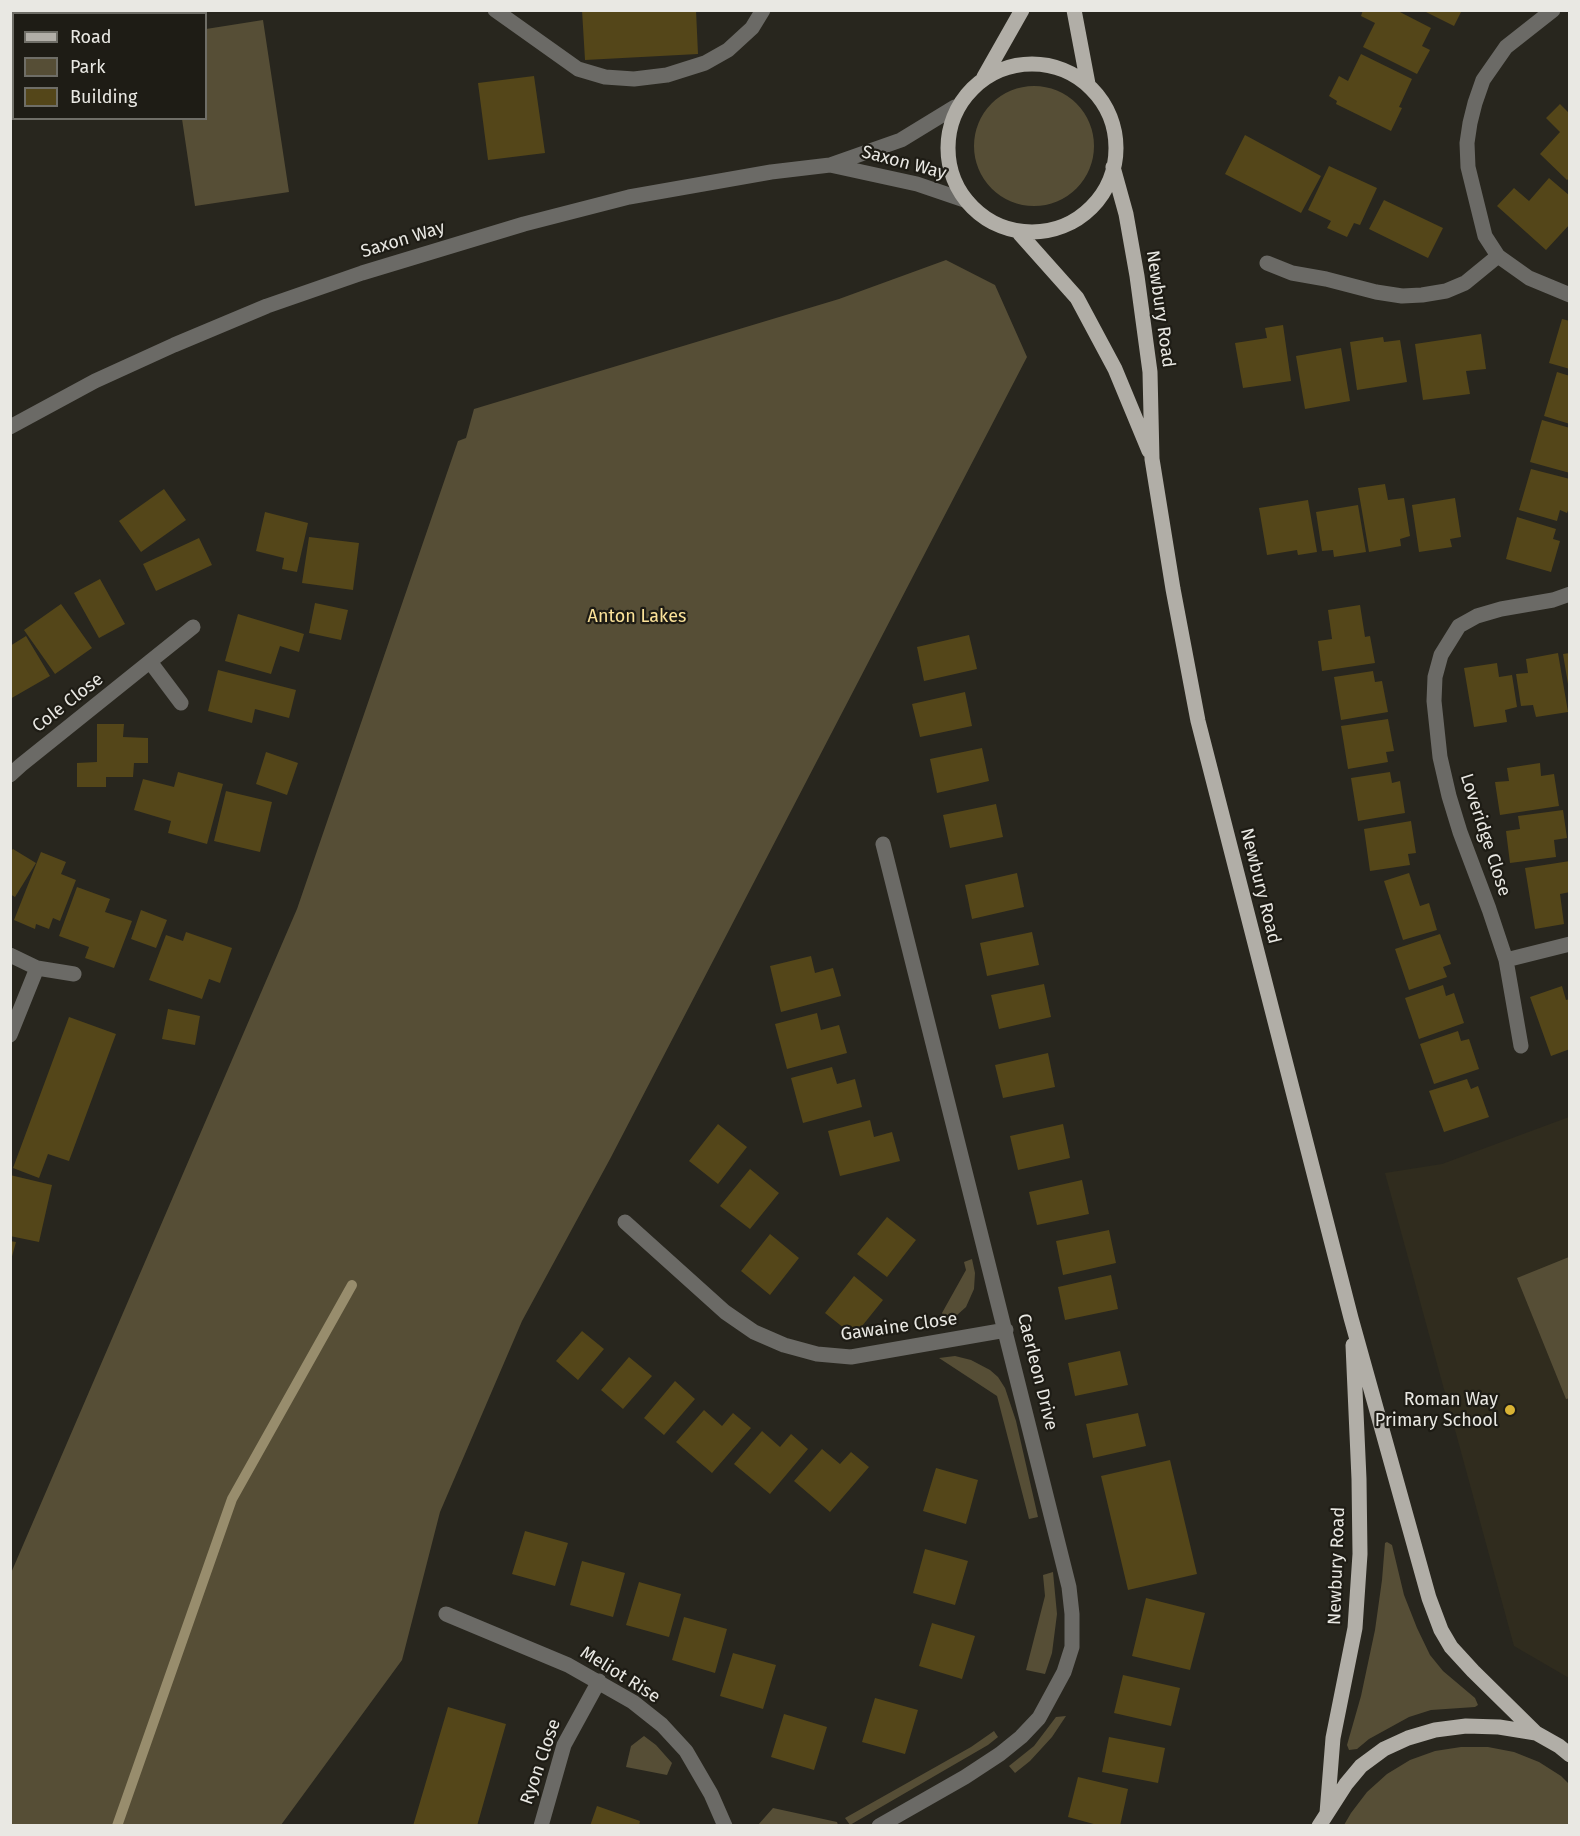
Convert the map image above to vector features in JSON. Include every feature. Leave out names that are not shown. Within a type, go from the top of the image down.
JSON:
[{"type":"main road","points":[[982,79],[1023,10]]},
{"type":"main road","points":[[1074,10],[1088,84]]},
{"type":"main road","points":[[1026,63],[1051,66],[1069,72],[1088,84],[1103,102],[1112,125],[1113,167],[1106,186],[1086,213],[1069,224],[1044,234],[1020,234],[993,225],[967,201],[954,176],[949,155],[949,135],[956,107],[967,92],[982,79],[998,70],[1026,63]]},
{"type":"main road","name":"Newbury Road","points":[[1113,167],[1126,214],[1148,362],[1152,459],[1198,721],[1351,1318],[1441,1630],[1451,1647],[1473,1671],[1536,1733]]},
{"type":"main road","name":"Newbury Road","points":[[1020,234],[1077,298],[1115,369],[1152,459]]},
{"type":"main road","name":"Newbury Road","points":[[1323,1819],[1333,1738],[1355,1628],[1360,1554],[1359,1479],[1351,1318]]},
{"type":"main road","points":[[1323,1819],[1361,1766],[1384,1749],[1408,1738],[1435,1730],[1466,1726],[1499,1727],[1536,1733],[1566,1750]]},
{"type":"street","points":[[495,10],[578,69],[605,77],[634,79],[667,75],[705,63],[721,55],[752,28],[763,10]]},
{"type":"street","points":[[1553,10],[1506,47],[1488,71],[1474,103],[1467,143],[1468,167],[1485,236],[1498,256],[1529,278],[1569,295]]},
{"type":"street","name":"Saxon Way","points":[[10,427],[95,381],[174,345],[267,306],[417,255],[629,197],[771,172],[830,165],[901,140],[956,107]]},
{"type":"street","name":"Saxon Way","points":[[830,165],[917,183],[967,201]]},
{"type":"street","points":[[1267,263],[1292,273],[1402,296],[1446,291],[1465,283],[1498,256]]},
{"type":"street","name":"Loveridge Close","points":[[1521,1046],[1506,960],[1449,796],[1440,757],[1434,700],[1435,677],[1441,655],[1460,626],[1477,616],[1501,609],[1553,600],[1569,594]]},
{"type":"street","name":"Cole Close","points":[[10,775],[193,627]]},
{"type":"street","points":[[151,663],[181,703]]},
{"type":"street","name":"Caerleon Drive","points":[[879,1826],[965,1777],[1021,1737],[1039,1718],[1053,1694],[1064,1672],[1072,1647],[1069,1587],[883,844]]},
{"type":"street","points":[[1506,960],[1569,944]]},
{"type":"street","points":[[10,955],[37,968],[74,974]]},
{"type":"street","points":[[10,1035],[37,968]]},
{"type":"street","name":"Gawaine Close","points":[[625,1222],[726,1312],[754,1332],[784,1345],[817,1354],[851,1357],[1006,1330]]},
{"type":"street","name":"Meliot Rise","points":[[446,1614],[568,1665],[633,1702],[662,1725],[686,1751],[711,1794],[725,1826]]},
{"type":"street","name":"Ryon Close","points":[[541,1826],[564,1745],[599,1681]]},
{"type":"shaded area","name":"Roman Way Primary School","points":[[1569,1117],[1569,1678],[1514,1646],[1385,1173],[1442,1164]]},
{"type":"green space","points":[[263,20],[289,192],[195,206],[182,120],[207,120],[207,29]]},
{"type":"green space","points":[[1034,86],[1057,91],[1076,104],[1089,123],[1094,146],[1089,169],[1076,188],[1057,201],[1034,206],[1011,201],[992,188],[979,169],[974,146],[979,123],[992,104],[1011,91]]},
{"type":"green space","name":"Anton Lakes","points":[[946,260],[995,285],[1027,357],[610,1159],[522,1321],[440,1512],[402,1660],[281,1825],[11,1825],[11,1573],[297,909],[458,441],[466,438],[474,409],[839,299]]},
{"type":"green space","points":[[1569,1257],[1570,1398],[1566,1399],[1517,1278]]},
{"type":"green space","points":[[972,1259],[975,1273],[974,1289],[966,1307],[947,1324],[942,1313],[966,1270],[964,1262]]},
{"type":"green space","points":[[955,1356],[971,1360],[990,1370],[1005,1388],[1016,1421],[1038,1517],[1029,1519],[997,1396],[939,1358]]},
{"type":"green space","points":[[1385,1543],[1392,1545],[1404,1595],[1430,1655],[1443,1671],[1475,1698],[1478,1705],[1431,1710],[1409,1717],[1369,1739],[1357,1749],[1349,1750],[1347,1745],[1361,1696],[1375,1630]]},
{"type":"green space","points":[[1053,1572],[1057,1614],[1052,1653],[1045,1674],[1026,1670],[1045,1596],[1043,1575]]},
{"type":"green space","points":[[1066,1716],[1052,1737],[1030,1761],[1015,1773],[1009,1766],[1034,1746],[1056,1717]]},
{"type":"green space","points":[[994,1731],[998,1737],[988,1745],[850,1825],[845,1818],[971,1747]]},
{"type":"green space","points":[[644,1736],[656,1745],[672,1763],[667,1775],[626,1767],[631,1746]]},
{"type":"green space","points":[[1461,1747],[1488,1747],[1514,1752],[1539,1762],[1561,1776],[1569,1784],[1569,1825],[1344,1825],[1367,1792],[1387,1774],[1410,1760],[1435,1751]]},
{"type":"green space","points":[[773,1808],[837,1822],[838,1825],[758,1825]]},
{"type":"building","points":[[582,10],[696,10],[698,54],[585,60]]},
{"type":"building","points":[[1363,10],[1396,10],[1431,28],[1422,46],[1430,50],[1417,74],[1363,47],[1375,23],[1361,16]]},
{"type":"building","points":[[1422,10],[1462,10],[1454,26]]},
{"type":"building","points":[[1361,54],[1412,79],[1391,131],[1336,104],[1337,101],[1329,96],[1339,76],[1348,81]]},
{"type":"building","points":[[534,76],[545,153],[488,160],[478,83]]},
{"type":"building","points":[[1560,104],[1570,114],[1570,177],[1567,180],[1540,154],[1560,132],[1546,118]]},
{"type":"building","points":[[1245,135],[1321,176],[1301,213],[1225,174]]},
{"type":"building","points":[[1329,166],[1377,188],[1360,225],[1354,223],[1347,237],[1327,228],[1331,221],[1308,210]]},
{"type":"building","points":[[1549,178],[1570,196],[1570,224],[1546,250],[1497,206],[1514,188],[1529,201]]},
{"type":"building","points":[[1384,200],[1443,228],[1428,258],[1369,229]]},
{"type":"building","points":[[1562,319],[1570,321],[1570,369],[1549,363]]},
{"type":"building","points":[[1283,325],[1291,381],[1243,388],[1235,343],[1267,338],[1265,328]]},
{"type":"building","points":[[1481,334],[1486,369],[1466,371],[1470,394],[1423,400],[1415,344]]},
{"type":"building","points":[[1383,337],[1384,342],[1400,340],[1407,382],[1357,390],[1350,342]]},
{"type":"building","points":[[1341,348],[1350,401],[1305,409],[1296,356]]},
{"type":"building","points":[[1557,372],[1570,376],[1570,424],[1544,416]]},
{"type":"building","points":[[1542,420],[1570,428],[1570,473],[1530,462]]},
{"type":"building","points":[[1531,469],[1570,479],[1570,505],[1567,513],[1560,510],[1557,521],[1519,510]]},
{"type":"building","points":[[1385,484],[1388,500],[1404,498],[1410,536],[1400,539],[1401,546],[1369,552],[1358,488]]},
{"type":"building","points":[[164,489],[186,520],[141,552],[119,521]]},
{"type":"building","points":[[1455,498],[1461,537],[1450,539],[1452,547],[1419,552],[1412,505]]},
{"type":"building","points":[[1308,500],[1317,552],[1298,555],[1297,550],[1267,555],[1259,508]]},
{"type":"building","points":[[1358,505],[1366,552],[1334,557],[1333,550],[1322,551],[1316,512]]},
{"type":"building","points":[[265,512],[308,523],[297,572],[282,569],[284,558],[256,551]]},
{"type":"building","points":[[1517,517],[1556,529],[1553,539],[1560,541],[1551,572],[1506,559]]},
{"type":"building","points":[[309,537],[359,543],[353,590],[302,583]]},
{"type":"building","points":[[199,538],[212,565],[156,591],[143,564]]},
{"type":"building","points":[[100,579],[125,624],[99,638],[74,593]]},
{"type":"building","points":[[315,603],[348,610],[341,640],[309,633]]},
{"type":"building","points":[[61,604],[92,648],[55,674],[24,630]]},
{"type":"building","points":[[1360,605],[1365,637],[1370,636],[1375,663],[1322,671],[1318,641],[1332,639],[1328,610]]},
{"type":"building","points":[[238,614],[304,634],[299,652],[280,646],[271,674],[225,661]]},
{"type":"building","points":[[969,635],[977,669],[924,681],[917,647]]},
{"type":"building","points":[[26,636],[50,676],[10,699],[10,646]]},
{"type":"building","points":[[1558,653],[1568,712],[1536,717],[1533,705],[1521,706],[1516,674],[1528,673],[1526,659]]},
{"type":"building","points":[[1570,653],[1570,684],[1568,684],[1563,654]]},
{"type":"building","points":[[1497,663],[1499,677],[1512,675],[1517,707],[1505,710],[1507,722],[1474,727],[1464,668]]},
{"type":"building","points":[[218,670],[296,690],[289,718],[255,709],[252,723],[208,711]]},
{"type":"building","points":[[1373,671],[1375,682],[1382,681],[1388,712],[1341,720],[1334,677]]},
{"type":"building","points":[[965,692],[972,726],[920,737],[912,704]]},
{"type":"building","points":[[1388,719],[1394,751],[1386,752],[1388,762],[1348,769],[1341,726]]},
{"type":"building","points":[[97,724],[124,724],[123,737],[148,738],[148,763],[134,763],[133,777],[106,777],[106,787],[77,787],[77,763],[97,762]]},
{"type":"building","points":[[982,748],[989,781],[937,793],[930,759]]},
{"type":"building","points":[[266,752],[298,763],[287,795],[256,784]]},
{"type":"building","points":[[1540,763],[1541,776],[1554,774],[1559,806],[1500,815],[1495,782],[1509,781],[1507,768]]},
{"type":"building","points":[[178,772],[223,784],[207,844],[168,833],[171,821],[134,810],[143,779],[174,787]]},
{"type":"building","points":[[1390,772],[1392,783],[1400,781],[1405,813],[1358,821],[1351,778]]},
{"type":"building","points":[[226,791],[272,802],[260,852],[214,841]]},
{"type":"building","points":[[996,804],[1003,837],[950,848],[943,815]]},
{"type":"building","points":[[1563,810],[1567,838],[1554,840],[1556,857],[1510,863],[1506,831],[1520,829],[1518,816]]},
{"type":"building","points":[[1411,821],[1416,853],[1408,854],[1410,865],[1370,871],[1364,829]]},
{"type":"building","points":[[13,849],[36,863],[15,897],[10,894],[10,852]]},
{"type":"building","points":[[41,852],[66,862],[61,874],[76,880],[60,921],[53,918],[49,929],[36,924],[35,929],[14,920]]},
{"type":"building","points":[[1570,861],[1570,892],[1560,894],[1564,924],[1535,929],[1525,868]]},
{"type":"building","points":[[1017,873],[1024,907],[972,919],[965,885]]},
{"type":"building","points":[[1409,873],[1420,906],[1429,903],[1437,930],[1403,940],[1384,881]]},
{"type":"building","points":[[77,887],[110,899],[105,912],[132,921],[114,968],[85,958],[89,947],[59,936]]},
{"type":"building","points":[[141,910],[167,920],[156,948],[131,939]]},
{"type":"building","points":[[186,932],[232,948],[220,983],[209,979],[202,999],[149,980],[166,935],[183,941]]},
{"type":"building","points":[[1032,932],[1039,965],[987,976],[980,943]]},
{"type":"building","points":[[1440,934],[1451,964],[1443,967],[1447,977],[1409,990],[1395,949]]},
{"type":"building","points":[[811,956],[815,973],[833,968],[841,996],[781,1012],[770,966]]},
{"type":"building","points":[[1044,984],[1051,1017],[999,1029],[991,995]]},
{"type":"building","points":[[1443,985],[1446,996],[1454,993],[1464,1023],[1419,1039],[1405,998]]},
{"type":"building","points":[[1562,986],[1566,1000],[1570,999],[1570,1049],[1551,1056],[1530,997]]},
{"type":"building","points":[[168,1009],[200,1016],[195,1045],[162,1039]]},
{"type":"building","points":[[817,1013],[821,1030],[839,1025],[847,1053],[787,1069],[775,1024]]},
{"type":"building","points":[[69,1017],[116,1034],[69,1161],[48,1154],[39,1178],[13,1168]]},
{"type":"building","points":[[1458,1031],[1461,1041],[1469,1039],[1479,1069],[1434,1084],[1420,1044]]},
{"type":"building","points":[[1048,1053],[1055,1087],[1003,1098],[995,1065]]},
{"type":"building","points":[[832,1067],[837,1084],[855,1079],[862,1107],[803,1123],[791,1078]]},
{"type":"building","points":[[1467,1079],[1471,1089],[1478,1086],[1489,1117],[1444,1132],[1429,1091]]},
{"type":"building","points":[[870,1120],[874,1137],[892,1132],[900,1161],[840,1176],[828,1131]]},
{"type":"building","points":[[718,1124],[747,1147],[718,1184],[689,1161]]},
{"type":"building","points":[[1063,1124],[1070,1158],[1018,1170],[1010,1136]]},
{"type":"building","points":[[750,1169],[779,1193],[750,1229],[720,1206]]},
{"type":"building","points":[[10,1175],[52,1185],[39,1242],[10,1236]]},
{"type":"building","points":[[1082,1180],[1089,1214],[1037,1225],[1029,1192]]},
{"type":"building","points":[[887,1217],[916,1240],[887,1277],[857,1254]]},
{"type":"building","points":[[1109,1230],[1116,1263],[1063,1275],[1056,1241]]},
{"type":"building","points":[[770,1234],[799,1258],[770,1295],[741,1271]]},
{"type":"building","points":[[10,1241],[16,1242],[11,1260],[10,1259]]},
{"type":"building","points":[[1111,1275],[1118,1309],[1065,1320],[1058,1287]]},
{"type":"building","points":[[854,1276],[883,1300],[854,1336],[825,1313]]},
{"type":"building","points":[[582,1331],[604,1349],[578,1380],[556,1361]]},
{"type":"building","points":[[1120,1351],[1128,1385],[1075,1396],[1068,1363]]},
{"type":"building","points":[[629,1357],[652,1376],[623,1409],[601,1390]]},
{"type":"building","points":[[675,1381],[695,1399],[664,1435],[644,1418]]},
{"type":"building","points":[[704,1410],[722,1426],[733,1413],[751,1428],[712,1473],[676,1442]]},
{"type":"building","points":[[1138,1413],[1146,1446],[1093,1458],[1086,1424]]},
{"type":"building","points":[[762,1431],[780,1447],[791,1434],[808,1449],[770,1494],[734,1464]]},
{"type":"building","points":[[822,1449],[840,1464],[851,1452],[869,1467],[830,1512],[794,1481]]},
{"type":"building","points":[[1170,1460],[1197,1574],[1128,1590],[1101,1476]]},
{"type":"building","points":[[936,1468],[978,1480],[966,1524],[923,1511]]},
{"type":"building","points":[[525,1531],[568,1543],[555,1586],[512,1574]]},
{"type":"building","points":[[925,1549],[968,1561],[955,1605],[913,1593]]},
{"type":"building","points":[[582,1561],[625,1573],[613,1617],[570,1605]]},
{"type":"building","points":[[639,1582],[681,1594],[669,1637],[626,1625]]},
{"type":"building","points":[[1146,1598],[1205,1613],[1190,1670],[1132,1656]]},
{"type":"building","points":[[684,1617],[727,1629],[715,1673],[672,1660]]},
{"type":"building","points":[[932,1623],[975,1636],[962,1679],[919,1666]]},
{"type":"building","points":[[733,1653],[776,1665],[763,1709],[720,1696]]},
{"type":"building","points":[[1123,1675],[1180,1688],[1171,1726],[1114,1713]]},
{"type":"building","points":[[875,1698],[918,1710],[905,1754],[862,1742]]},
{"type":"building","points":[[448,1707],[506,1724],[477,1826],[413,1826]]},
{"type":"building","points":[[784,1714],[827,1727],[814,1770],[771,1757]]},
{"type":"building","points":[[1109,1737],[1165,1748],[1158,1783],[1102,1772]]},
{"type":"building","points":[[1078,1777],[1128,1789],[1120,1826],[1101,1826],[1068,1817]]},
{"type":"building","points":[[597,1806],[640,1821],[639,1826],[590,1826]]},
{"type":"waterway","points":[[117,1826],[232,1499],[352,1285]]},
{"type":"place","name":"Roman Way Primary School","points":[[1510,1410]]}]
